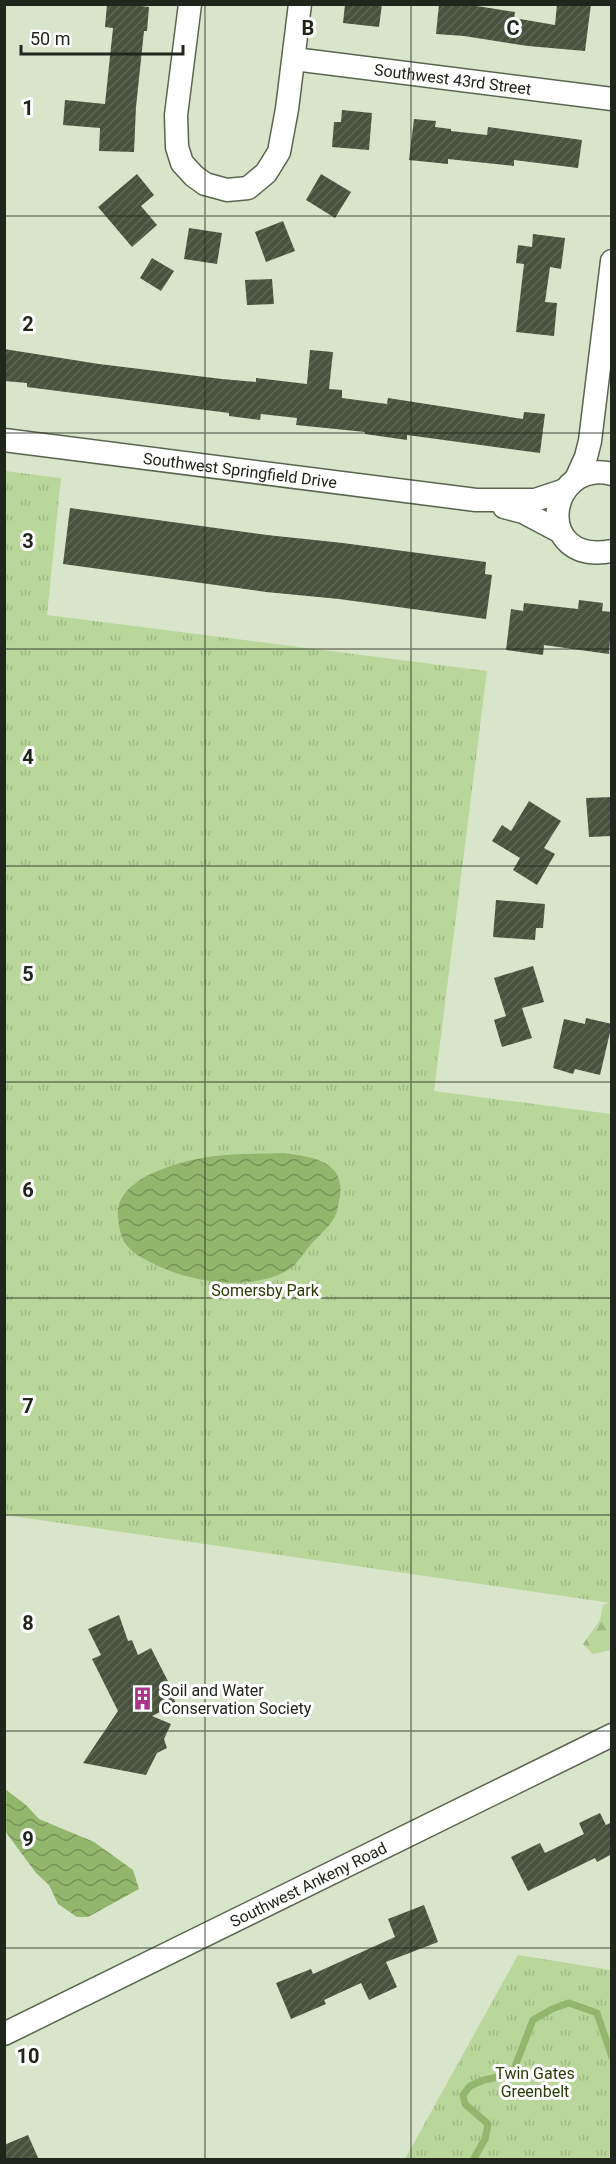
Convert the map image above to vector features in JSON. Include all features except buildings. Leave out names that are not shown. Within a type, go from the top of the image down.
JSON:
[{"type":"street","points":[[190,4],[176,115],[177,147],[182,163],[194,176],[205,184],[227,189],[248,188],[266,172],[279,153],[288,109],[300,4]]},
{"type":"street","name":"Southwest 43rd Street","points":[[294,59],[612,99]]},
{"type":"street","points":[[559,531],[558,508],[586,457],[590,441],[612,261]]},
{"type":"street","name":"Southwest Springfield Drive","points":[[4,440],[476,500],[523,512],[559,531],[566,540],[585,553],[598,554],[612,551]]},
{"type":"street","name":"Southwest Springfield Drive","points":[[476,500],[536,500],[591,472],[612,474]]},
{"type":"street","name":"Southwest Ankeny Road","points":[[4,2034],[612,1735]]},
{"type":"green space","name":"Somersby Park","points":[[5,471],[61,478],[47,615],[487,671],[434,1091],[611,1114],[611,1603],[5,1515]]},
{"type":"green space","points":[[611,1602],[611,1650],[593,1654],[583,1644],[600,1620],[603,1605]]},
{"type":"green space","name":"Twin Gates Greenbelt","points":[[518,1955],[611,1970],[611,2159],[405,2159]]},
{"type":"water","points":[[284,1153],[307,1157],[326,1164],[338,1178],[340,1188],[338,1209],[334,1218],[290,1269],[257,1281],[238,1283],[200,1279],[182,1275],[150,1262],[133,1252],[123,1240],[118,1217],[120,1203],[127,1191],[139,1181],[170,1166],[187,1161],[233,1154]]},
{"type":"water","points":[[5,1789],[26,1805],[39,1819],[94,1842],[133,1870],[139,1889],[88,1917],[77,1917],[58,1904],[49,1885],[36,1873],[5,1831]]},
{"type":"waterway","points":[[473,2160],[485,2139],[488,2124],[465,2104],[463,2095],[470,2086],[503,2076],[514,2069],[533,2020],[552,2009],[569,2003],[597,2013],[612,2057]]},
{"type":"place","name":"Soil and Water Conservation Society","points":[[143,1699]]}]
